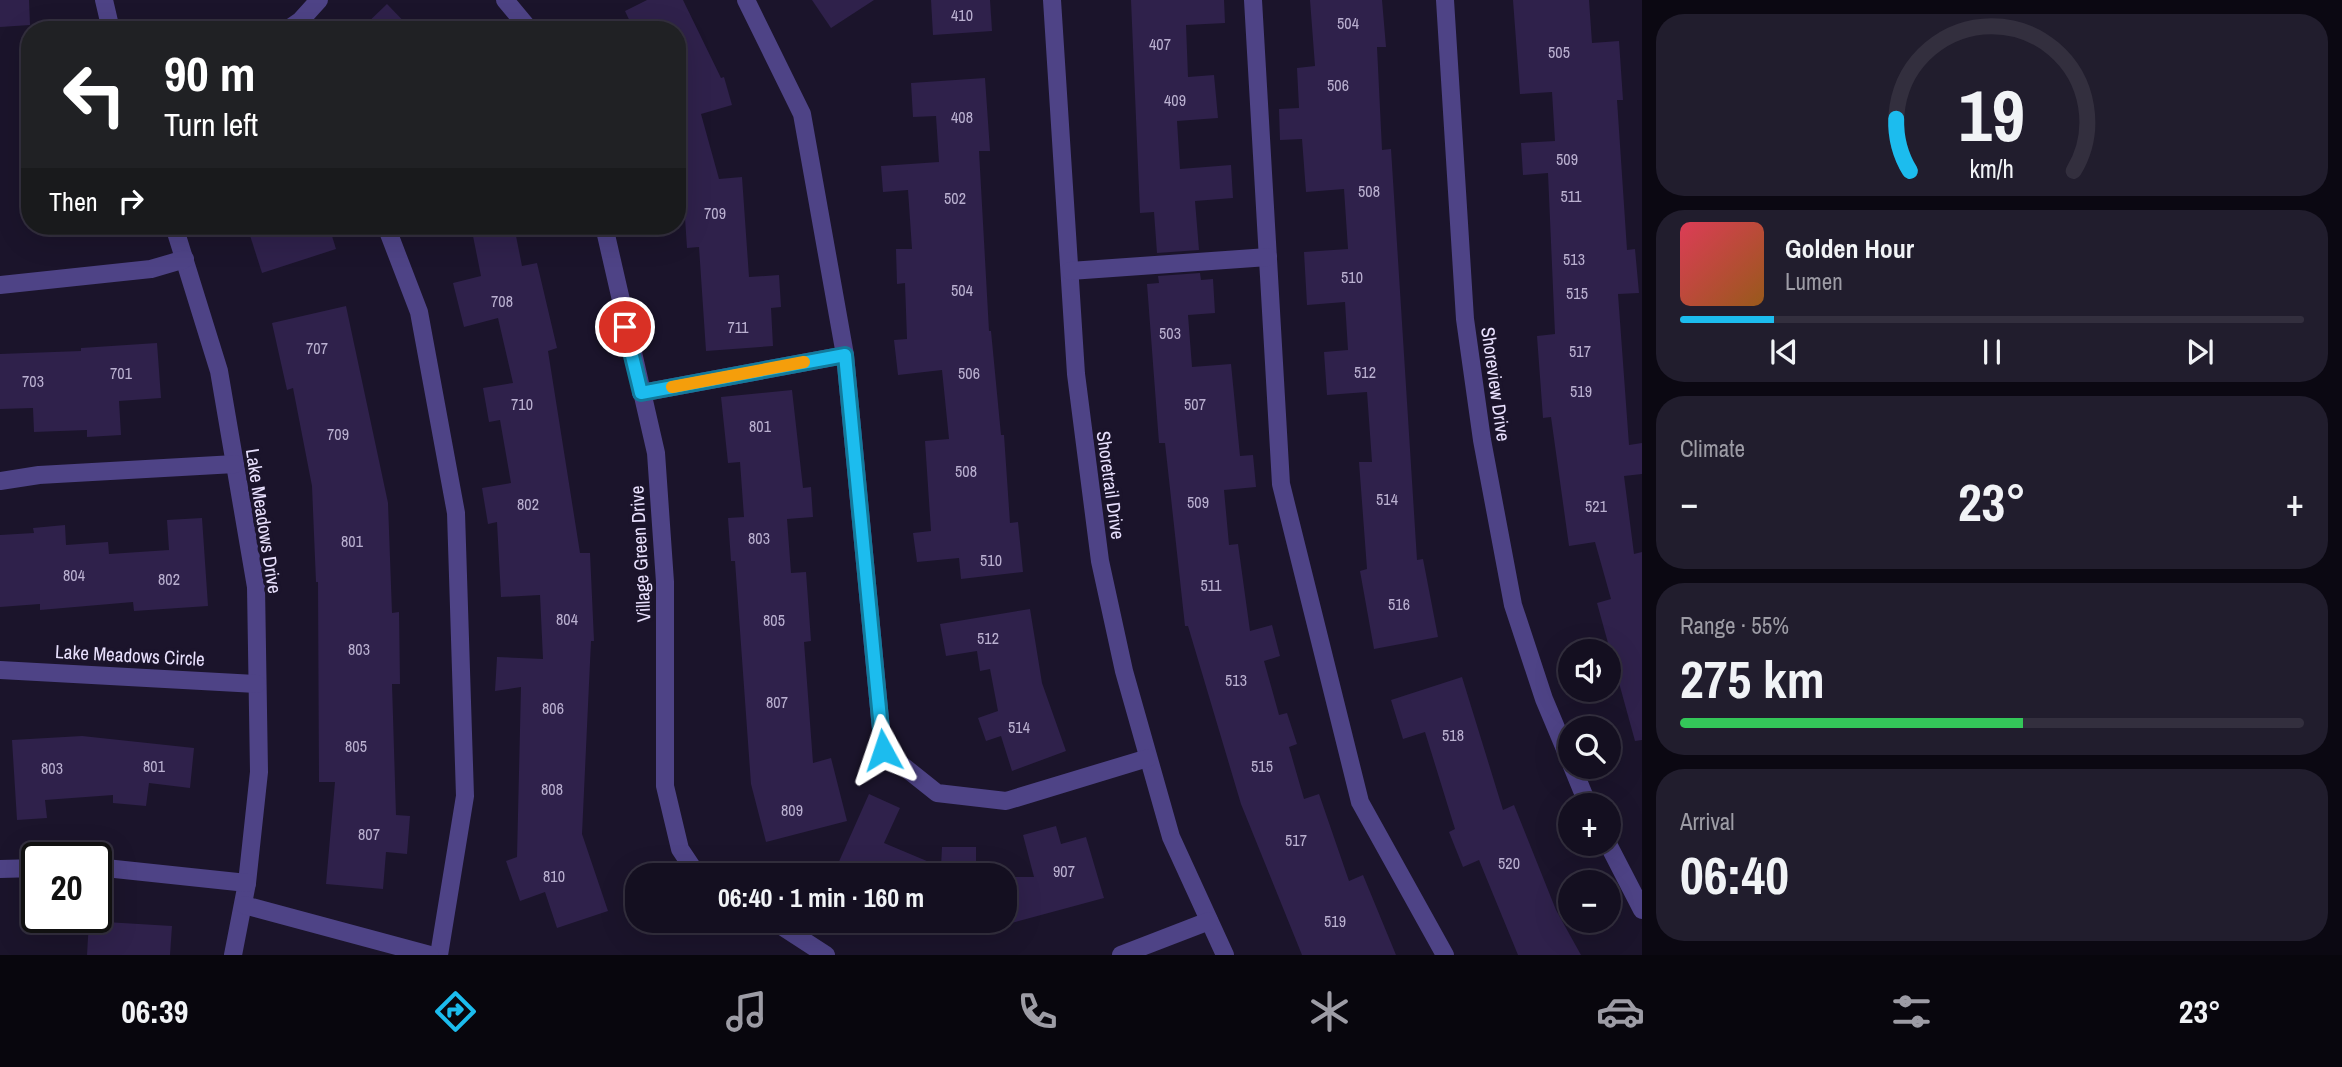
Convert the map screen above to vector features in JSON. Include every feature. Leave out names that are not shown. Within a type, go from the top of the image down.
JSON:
[{"type":"street","points":[[104,0],[108,21]]},
{"type":"street","points":[[299,21],[319,0]]},
{"type":"street","points":[[505,0],[522,21]]},
{"type":"street","points":[[746,0],[802,114],[845,355],[883,750],[937,793],[1006,802],[1148,758]]},
{"type":"street","name":"Shoretrail Drive","points":[[1052,0],[1076,374],[1100,561],[1124,671],[1171,837],[1225,955]]},
{"type":"street","points":[[1253,0],[1281,484],[1360,802],[1445,955]]},
{"type":"street","name":"Shoreview Drive","points":[[1444,0],[1465,319],[1482,440],[1513,606],[1558,732]]},
{"type":"street","name":"Lake Meadows Drive","points":[[177,235],[219,371],[256,587],[259,772],[244,905],[233,955]]},
{"type":"street","points":[[389,235],[419,312],[456,513],[465,796],[439,955]]},
{"type":"street","name":"Village Green Drive","points":[[606,235],[656,453],[665,582],[665,786],[680,849],[689,863]]},
{"type":"street","points":[[1070,271],[1268,257]]},
{"type":"street","points":[[0,285],[152,269],[185,259]]},
{"type":"street","points":[[641,393],[845,355]]},
{"type":"street","points":[[0,481],[39,475],[235,464]]},
{"type":"street","name":"Lake Meadows Circle","points":[[0,670],[257,684]]},
{"type":"street","points":[[1614,856],[1642,910]]},
{"type":"street","points":[[0,869],[21,868]]},
{"type":"street","points":[[112,869],[247,883]]},
{"type":"street","points":[[244,905],[430,955]]},
{"type":"street","points":[[1121,955],[1209,921]]},
{"type":"street","points":[[792,933],[825,955]]},
{"type":"building","points":[[0,0],[29,0],[30,21],[21,21],[21,26],[0,27]]},
{"type":"building","points":[[647,0],[683,0],[721,78],[724,77],[732,105],[701,114],[719,179],[742,177],[749,277],[779,275],[781,307],[771,308],[773,346],[706,351],[699,247],[687,248],[686,233],[686,21],[630,21],[625,11]]},
{"type":"building","points":[[812,0],[874,0],[831,28]]},
{"type":"building","points":[[931,0],[990,0],[992,31],[933,35]]},
{"type":"building","points":[[1131,0],[1224,0],[1225,23],[1186,25],[1188,77],[1214,75],[1218,118],[1177,121],[1180,169],[1231,165],[1233,198],[1195,201],[1199,250],[1157,253],[1154,212],[1140,213]]},
{"type":"building","points":[[1310,0],[1382,0],[1386,47],[1377,47],[1382,150],[1391,149],[1417,560],[1423,559],[1438,637],[1374,649],[1360,571],[1367,569],[1359,462],[1372,462],[1367,392],[1327,395],[1324,352],[1348,350],[1345,302],[1307,305],[1304,252],[1348,249],[1344,189],[1306,192],[1302,139],[1280,140],[1279,109],[1299,108],[1297,68],[1315,66]]},
{"type":"building","points":[[1513,0],[1589,0],[1592,43],[1619,41],[1623,100],[1617,100],[1627,250],[1635,249],[1639,293],[1618,294],[1629,445],[1642,443],[1642,474],[1624,476],[1634,554],[1642,552],[1642,740],[1635,741],[1621,690],[1621,639],[1607,639],[1597,603],[1611,599],[1595,542],[1569,546],[1551,417],[1543,418],[1537,336],[1555,334],[1548,173],[1523,175],[1521,143],[1555,141],[1552,92],[1520,94]]},
{"type":"building","points":[[387,4],[403,21],[369,21]]},
{"type":"building","points":[[985,78],[990,151],[979,151],[989,331],[1001,435],[1004,435],[1010,523],[1018,522],[1023,572],[961,579],[959,558],[917,562],[913,533],[931,531],[925,441],[949,439],[942,370],[898,375],[894,340],[907,339],[905,283],[897,284],[896,249],[912,249],[908,190],[883,192],[881,166],[939,162],[936,116],[913,117],[911,83]]},
{"type":"building","points":[[250,235],[332,235],[336,249],[262,273]]},
{"type":"building","points":[[473,235],[516,235],[522,266],[537,263],[557,348],[548,351],[580,553],[590,553],[594,641],[591,641],[582,834],[608,911],[557,928],[545,892],[520,901],[506,861],[517,857],[521,687],[495,691],[497,657],[543,659],[540,595],[501,597],[497,522],[488,524],[482,488],[511,483],[500,420],[489,422],[483,388],[513,383],[498,318],[464,327],[453,283],[481,276]]},
{"type":"building","points":[[1200,273],[1201,280],[1213,279],[1215,313],[1188,315],[1192,367],[1231,364],[1240,456],[1253,455],[1256,487],[1224,490],[1229,545],[1238,544],[1250,631],[1272,625],[1280,656],[1264,661],[1279,715],[1287,713],[1297,744],[1289,747],[1304,799],[1319,794],[1349,881],[1363,875],[1396,955],[1302,955],[1241,804],[1188,626],[1185,626],[1165,443],[1159,443],[1147,284],[1159,283],[1158,276]]},
{"type":"building","points":[[346,306],[388,503],[392,613],[399,612],[400,684],[392,684],[396,815],[410,816],[407,854],[386,852],[383,889],[326,884],[335,782],[319,782],[318,582],[312,486],[293,388],[287,390],[272,323]]},
{"type":"building","points":[[157,343],[161,398],[119,401],[121,435],[87,437],[87,430],[34,432],[33,408],[0,409],[0,354],[81,351],[81,348]]},
{"type":"building","points":[[792,390],[803,488],[811,487],[813,517],[787,519],[791,573],[806,572],[811,641],[804,642],[813,763],[831,758],[847,821],[766,842],[751,784],[735,561],[731,561],[728,518],[744,517],[740,462],[728,463],[721,397]]},
{"type":"building","points":[[202,518],[208,606],[134,611],[133,602],[40,610],[40,604],[0,607],[0,535],[34,533],[33,528],[65,525],[66,545],[108,542],[109,554],[169,550],[167,520]]},
{"type":"building","points":[[1030,609],[1042,683],[1066,751],[1012,771],[1001,736],[986,741],[978,718],[998,711],[990,669],[980,671],[977,651],[946,656],[940,624]]},
{"type":"building","points":[[1462,677],[1503,810],[1514,805],[1558,914],[1558,933],[1569,933],[1581,955],[1518,955],[1479,860],[1463,867],[1449,832],[1455,829],[1425,732],[1403,739],[1391,700]]},
{"type":"building","points":[[82,736],[194,748],[190,788],[149,783],[146,806],[113,803],[113,795],[45,800],[47,818],[17,820],[12,740]]},
{"type":"building","points":[[869,794],[900,808],[884,843],[932,863],[838,863]]},
{"type":"building","points":[[1056,826],[1061,844],[1086,837],[1104,898],[1017,921],[1017,877],[1034,877],[1023,835]]},
{"type":"building","points":[[942,847],[976,847],[976,863],[941,863]]},
{"type":"building","points":[[112,922],[172,926],[170,955],[87,955],[88,933],[112,933]]},
{"type":"slow traffic","points":[[672,387],[804,362]]},
{"type":"route","points":[[625,327],[641,393],[845,355],[871,597],[883,750]]}]
